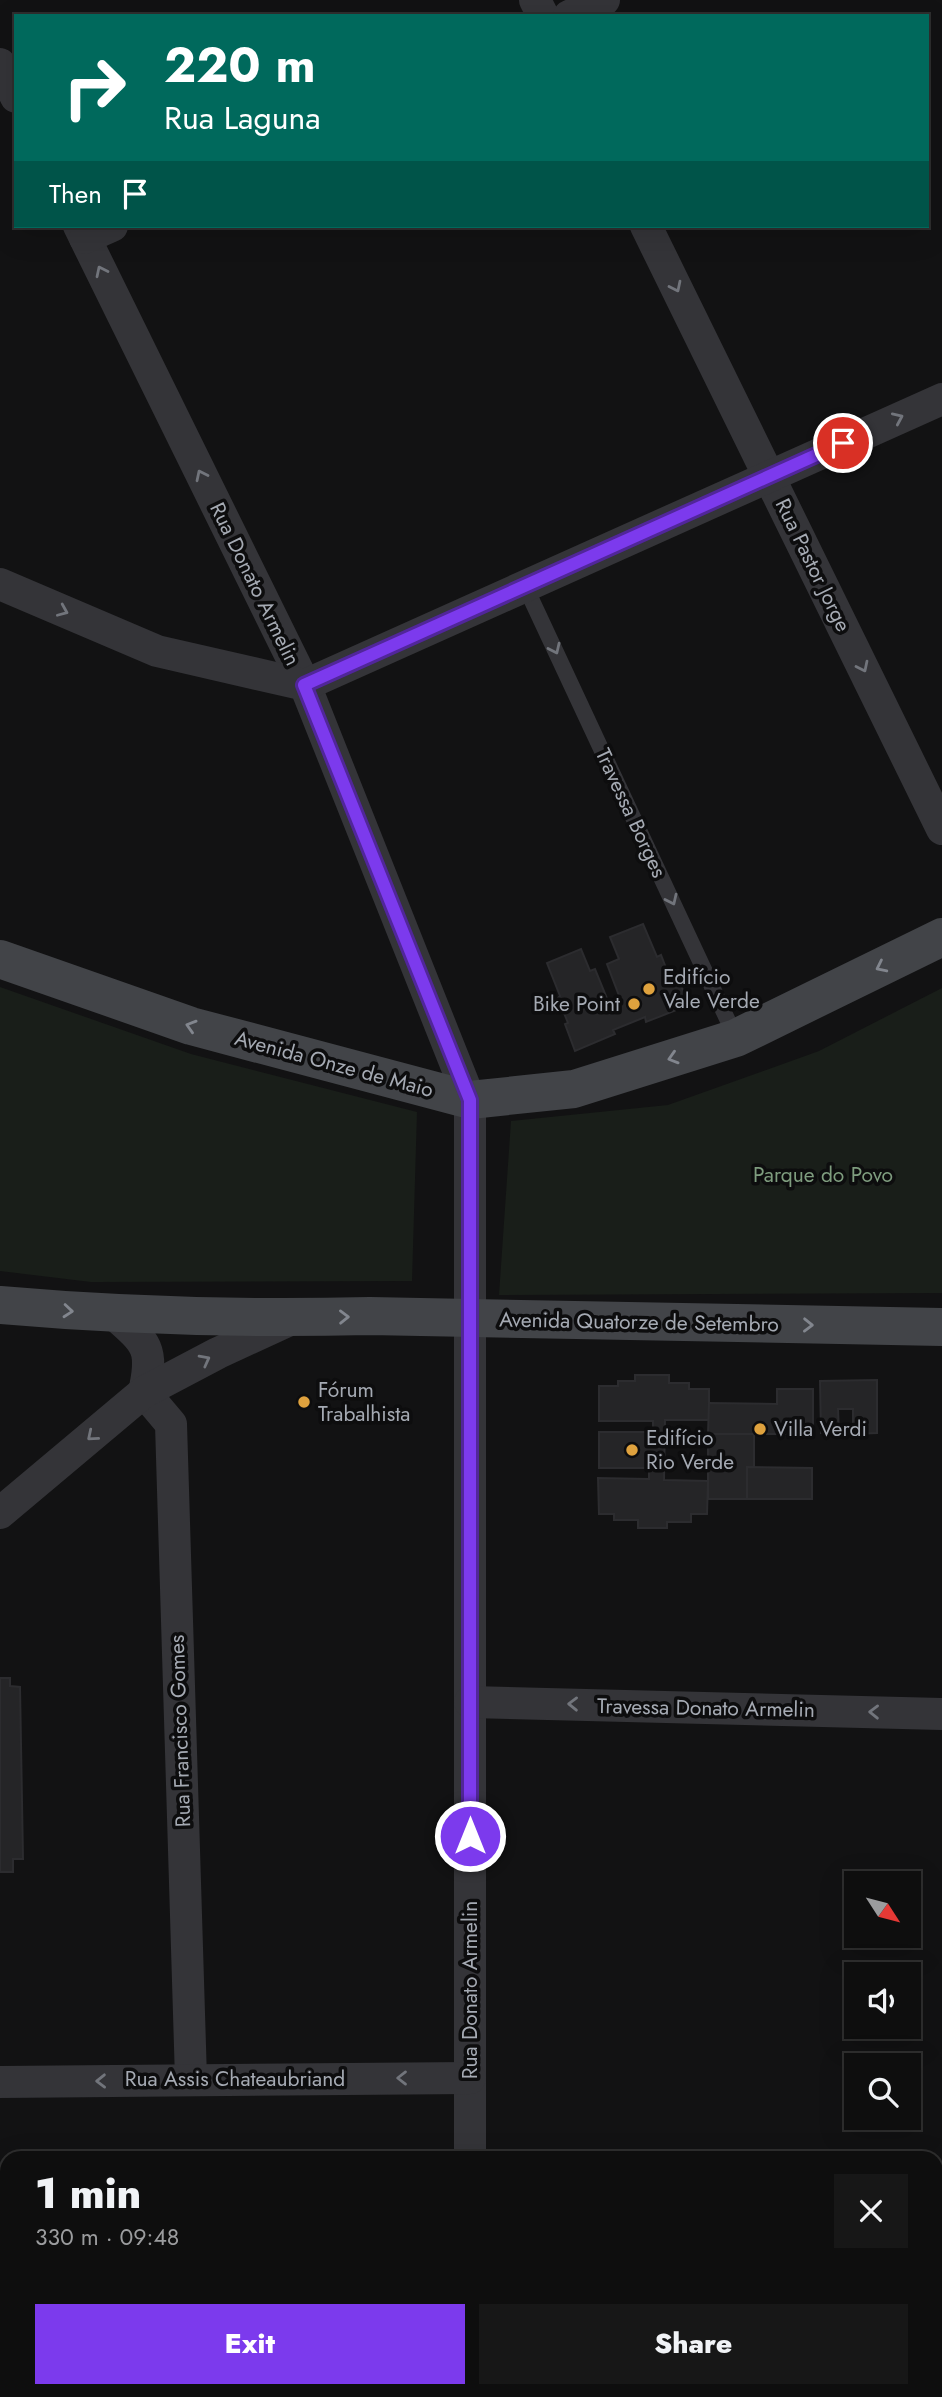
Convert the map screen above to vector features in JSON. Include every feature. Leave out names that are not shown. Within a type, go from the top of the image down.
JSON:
[{"type":"street","points":[[573,14],[604,0]]},
{"type":"street","points":[[0,64],[14,93]]},
{"type":"street","name":"Rua Pastor Jorge","points":[[647,228],[942,830]]},
{"type":"street","name":"Rua Donato Armelin","points":[[92,230],[304,685],[470,1100],[470,2151]]},
{"type":"street","points":[[0,584],[157,652],[304,685],[942,399]]},
{"type":"street","name":"Avenida Onze de Maio","points":[[0,959],[191,1026],[470,1100],[574,1089],[736,1038],[942,937]]},
{"type":"street","name":"Avenida Quatorze de Setembro","points":[[0,1305],[115,1315],[294,1318],[370,1316],[942,1327]]},
{"type":"street","points":[[115,1315],[140,1336],[148,1348],[150,1366],[144,1392]]},
{"type":"street","points":[[0,1513],[144,1392],[218,1353],[294,1318]]},
{"type":"street","name":"Rua Francisco Gomes","points":[[144,1392],[171,1424],[191,2079]]},
{"type":"street","name":"Travessa Donato Armelin","points":[[470,1702],[942,1714]]},
{"type":"street","name":"Rua Assis Chateaubriand","points":[[0,2082],[470,2078]]},
{"type":"lane","name":"Travessa Borges","points":[[526,587],[736,1038]]},
{"type":"green space","points":[[0,987],[191,1054],[417,1112],[412,1281],[91,1282],[0,1271]]},
{"type":"green space","name":"Parque do Povo","points":[[942,988],[942,1293],[499,1295],[511,1121],[668,1105],[819,1051]]},
{"type":"building","name":"Edifício Vale Verde","points":[[643,924],[657,957],[661,955],[671,981],[678,978],[689,1005],[646,1022],[645,1017],[613,1030],[615,1034],[575,1051],[565,1024],[568,1023],[558,998],[560,996],[547,963],[581,949],[590,971],[595,969],[610,1006],[621,1001],[607,964],[619,959],[610,937]]},
{"type":"building","name":"Edifício Rio Verde","points":[[635,1375],[669,1375],[669,1383],[689,1383],[689,1389],[709,1389],[709,1420],[665,1420],[664,1480],[708,1481],[707,1514],[691,1514],[691,1522],[667,1522],[667,1528],[638,1528],[638,1520],[614,1520],[614,1514],[599,1514],[598,1478],[649,1479],[649,1468],[599,1468],[599,1432],[653,1432],[653,1421],[599,1421],[599,1386],[618,1386],[618,1381],[635,1381]]},
{"type":"building","points":[[877,1380],[877,1433],[853,1434],[853,1409],[838,1409],[839,1433],[821,1433],[820,1381]]},
{"type":"building","points":[[777,1389],[813,1389],[813,1434],[708,1434],[709,1403],[777,1404]]},
{"type":"building","points":[[708,1434],[754,1434],[754,1467],[747,1467],[747,1499],[708,1499]]},
{"type":"building","points":[[747,1467],[812,1468],[812,1499],[747,1499]]},
{"type":"building","points":[[0,1678],[10,1678],[10,1686],[20,1687],[23,1859],[13,1859],[13,1872],[0,1872]]},
{"type":"place","name":"Edifício Vale Verde","points":[[649,989]]},
{"type":"place","name":"Bike Point","points":[[634,1004]]},
{"type":"place","name":"Fórum Trabalhista","points":[[304,1402]]},
{"type":"place","name":"Villa Verdi","points":[[760,1429]]},
{"type":"place","name":"Edifício Rio Verde","points":[[632,1450]]},
{"type":"route","points":[[470,1836],[470,1100],[304,685],[843,443]]}]
